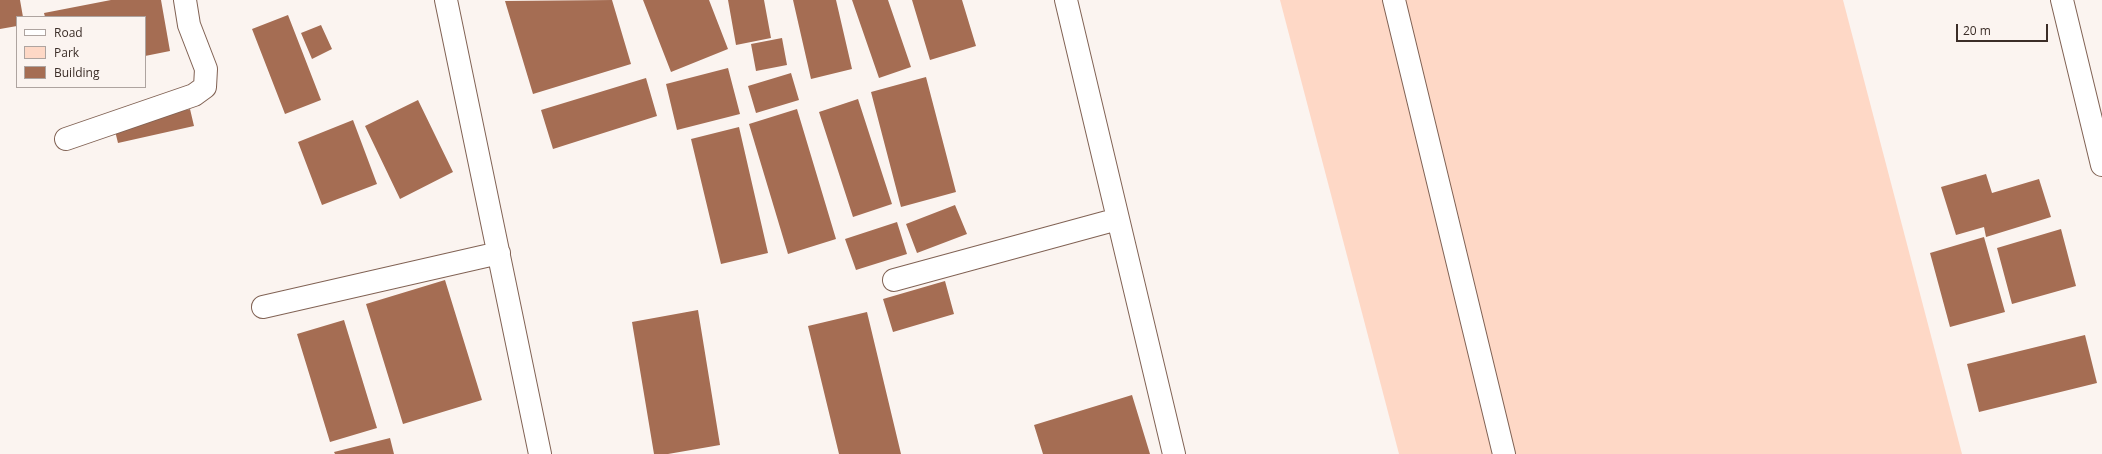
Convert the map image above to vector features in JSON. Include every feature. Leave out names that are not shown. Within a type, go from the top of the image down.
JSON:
[{"type":"street","points":[[66,139],[194,95],[205,87],[206,69],[189,25],[185,0]]},
{"type":"street","points":[[446,0],[540,454]]},
{"type":"street","points":[[1066,0],[1174,454]]},
{"type":"street","points":[[1394,0],[1504,454]]},
{"type":"street","points":[[2062,0],[2102,165]]},
{"type":"street","points":[[894,280],[1118,219]]},
{"type":"street","points":[[263,307],[499,253]]},
{"type":"green space","points":[[1280,0],[1843,0],[1962,454],[1399,454]]},
{"type":"building","points":[[0,0],[20,0],[23,16],[16,16],[16,26],[0,29]]},
{"type":"building","points":[[111,0],[161,0],[170,51],[146,56],[146,16],[45,16],[44,13]]},
{"type":"building","points":[[612,0],[631,64],[533,94],[505,1]]},
{"type":"building","points":[[643,0],[709,0],[728,49],[671,72]]},
{"type":"building","points":[[728,0],[764,0],[771,38],[736,45]]},
{"type":"building","points":[[793,0],[836,0],[852,69],[811,79]]},
{"type":"building","points":[[852,0],[888,0],[911,67],[879,78]]},
{"type":"building","points":[[912,0],[962,0],[976,46],[930,60]]},
{"type":"building","points":[[288,15],[321,100],[285,114],[252,29]]},
{"type":"building","points":[[321,25],[332,49],[312,59],[301,33]]},
{"type":"building","points":[[782,38],[787,65],[756,71],[751,44]]},
{"type":"building","points":[[728,68],[740,114],[677,130],[666,84]]},
{"type":"building","points":[[791,73],[799,100],[756,113],[748,86]]},
{"type":"building","points":[[926,77],[956,192],[901,207],[871,92]]},
{"type":"building","points":[[646,78],[657,116],[553,149],[541,110]]},
{"type":"building","points":[[858,99],[892,204],[853,217],[819,112]]},
{"type":"building","points":[[418,100],[453,172],[400,199],[365,126]]},
{"type":"building","points":[[190,109],[194,126],[118,143],[114,127]]},
{"type":"building","points":[[797,109],[836,239],[788,254],[749,124]]},
{"type":"building","points":[[353,120],[377,184],[322,205],[298,142]]},
{"type":"building","points":[[739,127],[768,253],[721,264],[691,139]]},
{"type":"building","points":[[1986,174],[1992,193],[2039,179],[2051,217],[1986,237],[1984,227],[1956,235],[1941,187]]},
{"type":"building","points":[[955,205],[967,234],[917,253],[906,224]]},
{"type":"building","points":[[897,222],[907,254],[856,270],[845,239]]},
{"type":"building","points":[[2061,229],[2076,286],[2012,304],[1997,248]]},
{"type":"building","points":[[1984,237],[2005,312],[1950,327],[1930,253]]},
{"type":"building","points":[[445,280],[482,400],[403,424],[366,304]]},
{"type":"building","points":[[945,281],[954,314],[893,332],[883,299]]},
{"type":"building","points":[[698,310],[720,445],[668,454],[654,454],[632,322]]},
{"type":"building","points":[[867,312],[901,454],[839,454],[808,326]]},
{"type":"building","points":[[344,320],[377,428],[330,442],[297,334]]},
{"type":"building","points":[[2085,335],[2097,383],[1979,412],[1967,364]]},
{"type":"building","points":[[1132,395],[1150,454],[1043,454],[1034,425]]},
{"type":"building","points":[[390,438],[394,454],[335,454],[334,452]]}]
